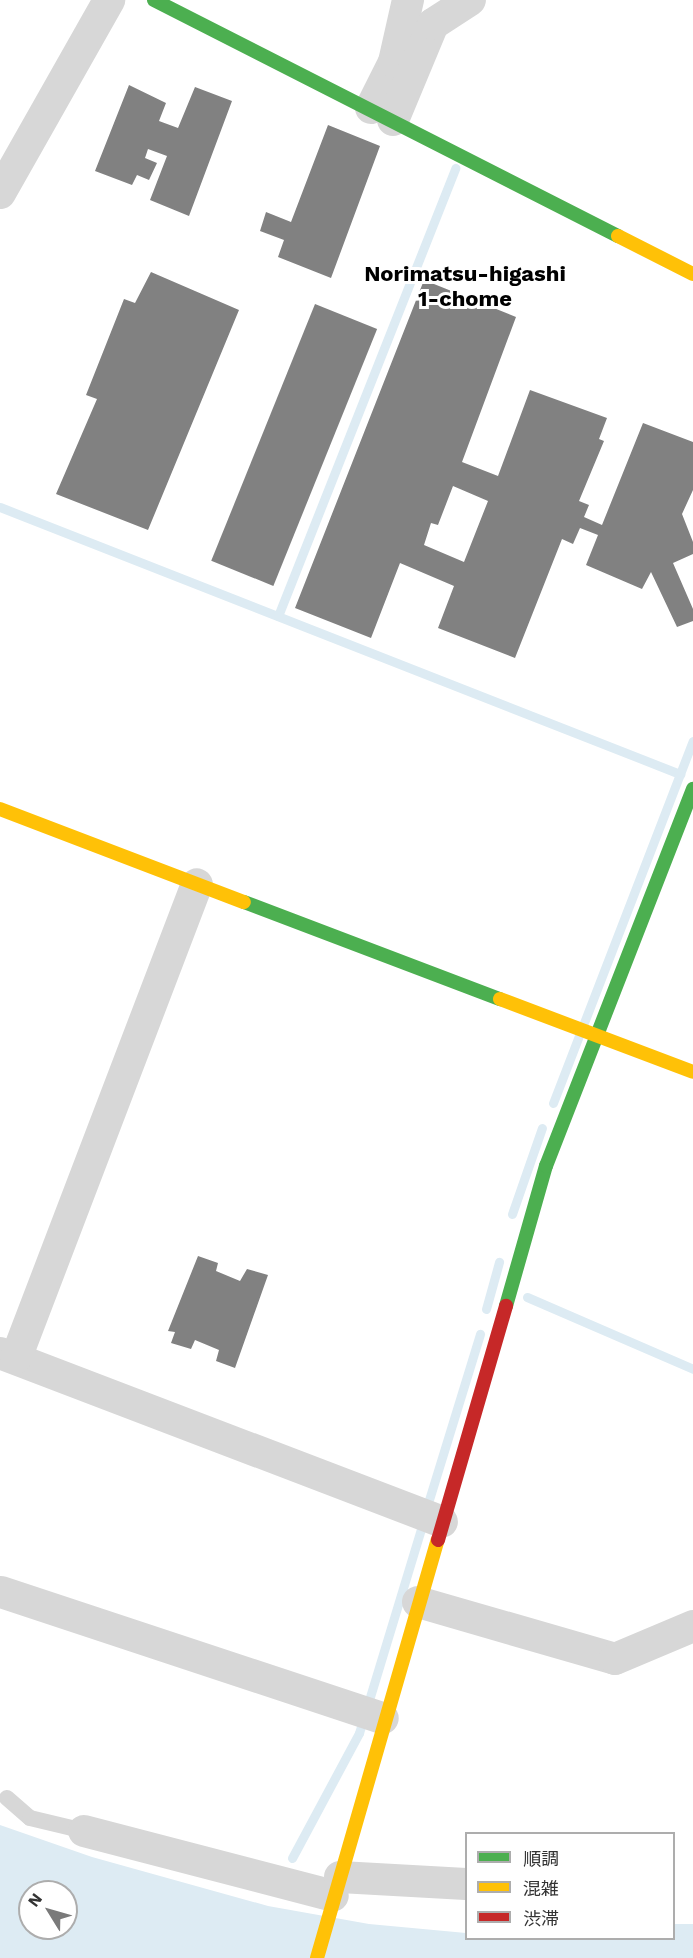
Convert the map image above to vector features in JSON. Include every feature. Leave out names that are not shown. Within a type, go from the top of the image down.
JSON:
[{"type":"street","points":[[0,194],[109,0]]},
{"type":"street","points":[[154,0],[693,273]]},
{"type":"street","points":[[382,114],[408,0]]},
{"type":"street","points":[[382,114],[433,24],[470,0]]},
{"type":"street","points":[[317,1958],[384,1718],[546,1166],[693,789]]},
{"type":"street","points":[[0,809],[693,1072]]},
{"type":"street","points":[[197,884],[8,1355],[442,1522]]},
{"type":"street","points":[[1,1592],[384,1718]]},
{"type":"street","points":[[418,1602],[615,1659],[693,1626]]},
{"type":"street","points":[[84,1831],[334,1893],[465,1884]]},
{"type":"lane","points":[[7,1798],[30,1818],[84,1831]]},
{"type":"shaded area","points":[[0,1825],[92,1857],[268,1906],[369,1924],[465,1933],[465,1940],[675,1940],[675,1924],[693,1924],[693,1958],[0,1958]]},
{"type":"building","points":[[129,85],[166,103],[159,121],[178,128],[195,87],[232,101],[189,216],[150,200],[167,156],[148,149],[145,158],[157,163],[149,180],[137,175],[132,185],[95,171]]},
{"type":"building","points":[[328,125],[380,146],[331,278],[278,257],[284,240],[260,231],[266,212],[291,222]]},
{"type":"building","points":[[151,272],[239,310],[148,530],[56,494],[97,399],[86,395],[124,299],[135,303]]},
{"type":"building","points":[[424,280],[516,317],[462,462],[498,476],[530,390],[607,418],[599,439],[604,441],[579,501],[589,505],[584,517],[602,525],[643,423],[693,442],[693,490],[682,514],[693,542],[693,554],[673,563],[693,609],[693,621],[677,627],[651,572],[642,589],[586,565],[598,535],[580,528],[573,544],[562,539],[515,658],[438,628],[454,586],[400,563],[371,638],[295,608]],"holes":[[[453,486],[488,501],[464,562],[424,545],[431,523],[438,525]]]},
{"type":"building","points":[[315,304],[377,329],[273,586],[211,561]]},
{"type":"building","points":[[198,1256],[218,1263],[216,1271],[240,1281],[247,1269],[268,1275],[235,1368],[216,1361],[219,1350],[195,1340],[191,1349],[171,1343],[175,1332],[168,1331]]},
{"type":"waterway","points":[[278,616],[455,168]]},
{"type":"waterway","points":[[0,507],[680,774]]},
{"type":"waterway","points":[[553,1103],[693,741]]},
{"type":"waterway","points":[[512,1214],[542,1128]]},
{"type":"waterway","points":[[486,1309],[499,1262]]},
{"type":"waterway","points":[[527,1297],[693,1369]]},
{"type":"waterway","points":[[428,1503],[480,1334]]},
{"type":"waterway","points":[[292,1858],[359,1733],[423,1523]]},
{"type":"traffic: fast","points":[[154,0],[618,236]]},
{"type":"traffic: fast","points":[[506,1306],[546,1166],[693,789]]},
{"type":"traffic: fast","points":[[244,902],[500,999]]},
{"type":"traffic: slow","points":[[618,236],[693,274]]},
{"type":"traffic: slow","points":[[0,809],[244,902]]},
{"type":"traffic: slow","points":[[500,999],[693,1072]]},
{"type":"traffic: slow","points":[[317,1958],[438,1540]]},
{"type":"traffic: jam","points":[[438,1540],[506,1306]]},
{"type":"district","name":"Norimatsu-higashi 1-chome","points":[[465,286]]}]
